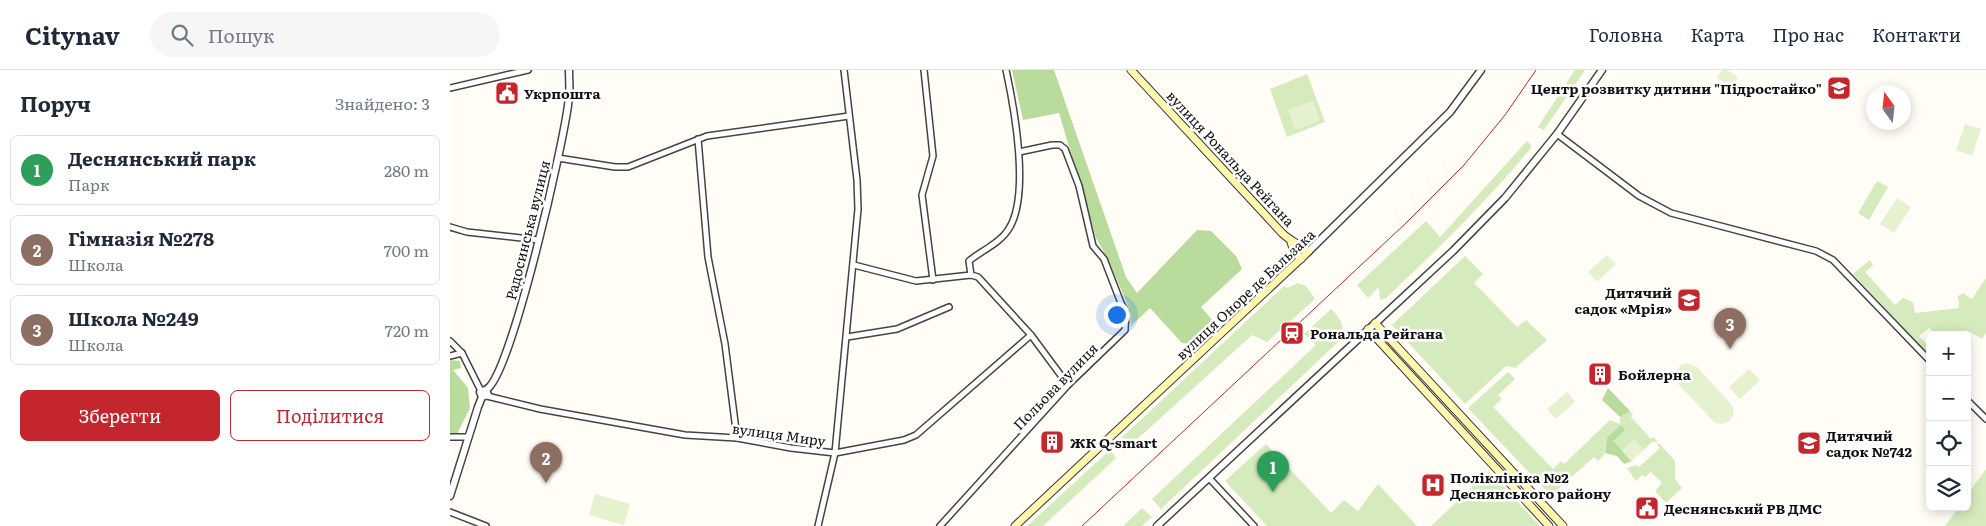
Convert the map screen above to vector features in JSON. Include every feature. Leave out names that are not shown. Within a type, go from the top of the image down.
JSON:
[{"type":"main road","name":"вулиця Рональда Рейгана","points":[[1132,70],[1291,242],[1301,246],[1308,252]]},
{"type":"main road","name":"вулиця Рональда Рейгана","points":[[1291,242],[1294,252],[1301,259]]},
{"type":"main road","name":"вулиця Оноре де Бальзака","points":[[1015,526],[1308,252]]},
{"type":"main road","points":[[1375,323],[1563,526]]},
{"type":"main road","points":[[1368,329],[1549,526]]},
{"type":"street","points":[[450,88],[528,70]]},
{"type":"street","name":"Радосинська вулиця","points":[[450,496],[467,437],[484,394],[503,361],[539,240],[558,158],[569,96],[569,70]]},
{"type":"street","points":[[818,526],[834,453],[847,337],[858,209],[857,180],[844,70]]},
{"type":"street","points":[[924,70],[933,156],[922,196],[933,280]]},
{"type":"street","points":[[971,275],[969,261],[1005,234],[1010,228],[1019,192],[1019,152],[1013,104],[1006,70]]},
{"type":"street","name":"вулиця Оноре де Бальзака","points":[[1308,252],[1450,112],[1481,70]]},
{"type":"street","points":[[1157,526],[1453,251],[1498,205],[1557,134],[1602,70]]},
{"type":"street","points":[[558,158],[614,167],[628,167],[698,139],[849,116]]},
{"type":"street","points":[[1557,134],[1639,196],[1671,213],[1816,251],[1833,260],[1926,357]]},
{"type":"street","points":[[698,139],[708,257],[725,344],[737,438]]},
{"type":"street","name":"Польова вулиця","points":[[940,526],[1068,386],[1125,330],[1126,312],[1104,259],[1093,246],[1078,186],[1066,149],[1060,145],[1052,145],[1019,152]]},
{"type":"street","points":[[450,227],[467,232],[539,240]]},
{"type":"street","points":[[854,265],[903,279],[933,280],[971,275],[978,277],[1031,335],[1068,386]]},
{"type":"street","points":[[847,337],[897,329],[949,307]]},
{"type":"street","name":"вулиця Миру","points":[[484,394],[540,409],[685,435],[737,438],[834,453],[904,440],[916,435],[1031,335]]},
{"type":"street","points":[[450,341],[462,353],[484,394]]},
{"type":"street","points":[[450,356],[462,353]]},
{"type":"street","points":[[1971,404],[1986,419]]},
{"type":"street","points":[[450,436],[467,437]]},
{"type":"street","points":[[1209,478],[1254,526]]},
{"type":"street","points":[[450,512],[486,526]]},
{"type":"green space","points":[[1012,70],[1054,70],[1126,277],[1137,293],[1197,230],[1211,231],[1236,256],[1242,269],[1201,307],[1213,321],[1215,330],[1197,345],[1182,343],[1150,308],[1131,326],[1130,310],[1107,257],[1096,238],[1059,113],[1023,120]]},
{"type":"green space","points":[[1575,70],[1585,70],[1544,130],[1538,127]]},
{"type":"green space","points":[[1722,70],[1727,70],[1738,77],[1733,87],[1717,78]]},
{"type":"green space","points":[[1307,74],[1325,122],[1287,137],[1270,89]]},
{"type":"green space","points":[[1313,101],[1320,121],[1295,130],[1288,110]]},
{"type":"green space","points":[[1965,124],[1981,129],[1972,156],[1956,150]]},
{"type":"green space","points":[[1527,141],[1531,148],[1479,207],[1442,244],[1386,298],[1380,300],[1379,287],[1368,298],[1357,285],[1426,221],[1440,237]]},
{"type":"green space","points":[[1877,181],[1888,187],[1869,220],[1858,213]]},
{"type":"green space","points":[[1897,198],[1911,207],[1894,233],[1880,224]]},
{"type":"green space","points":[[1607,255],[1616,264],[1597,282],[1588,272]]},
{"type":"green space","points":[[1465,256],[1483,274],[1474,283],[1517,327],[1526,320],[1547,340],[1515,368],[1506,366],[1465,404],[1392,325]]},
{"type":"green space","points":[[1870,260],[1873,265],[1865,272],[1895,305],[1903,298],[1913,302],[1915,313],[1959,308],[1958,296],[1963,293],[1972,299],[1986,278],[1986,333],[1982,339],[1971,331],[1932,331],[1929,328],[1919,336],[1926,344],[1926,352],[1853,274]]},
{"type":"green space","points":[[1298,283],[1306,286],[1315,299],[1267,342],[1252,335],[1123,452],[1117,442],[1284,286],[1287,288]]},
{"type":"green space","points":[[1331,309],[1338,317],[1343,328],[1338,342],[1161,509],[1152,499],[1316,345],[1304,334]]},
{"type":"green space","points":[[450,360],[460,361],[461,368],[453,370],[468,388],[470,408],[456,436],[450,434]]},
{"type":"green space","points":[[1686,363],[1697,367],[1732,405],[1733,414],[1730,421],[1723,424],[1714,422],[1679,385],[1675,374],[1679,367]]},
{"type":"green space","points":[[1749,369],[1760,380],[1740,399],[1729,387]]},
{"type":"green space","points":[[1508,372],[1515,379],[1498,395],[1502,399],[1493,407],[1553,469],[1561,461],[1564,464],[1610,420],[1620,424],[1620,417],[1630,411],[1633,414],[1631,417],[1651,439],[1654,437],[1657,442],[1653,441],[1632,461],[1643,449],[1634,440],[1622,451],[1607,438],[1604,455],[1598,461],[1594,457],[1557,490],[1561,495],[1555,500],[1468,408]]},
{"type":"green space","points":[[1608,388],[1630,411],[1620,417],[1602,400]]},
{"type":"green space","points":[[1567,392],[1575,402],[1556,419],[1547,409]]},
{"type":"green space","points":[[1621,425],[1625,430],[1613,441],[1632,461],[1624,464],[1617,456],[1605,453],[1607,438]]},
{"type":"green space","points":[[1634,439],[1644,449],[1631,461],[1622,451]]},
{"type":"green space","points":[[1659,443],[1675,461],[1675,479],[1682,488],[1666,503],[1655,491],[1662,483],[1651,472],[1645,477],[1642,475],[1636,481],[1627,468],[1636,465],[1639,467],[1660,448],[1657,445]]},
{"type":"green space","points":[[1266,444],[1331,513],[1344,500],[1358,511],[1378,484],[1417,526],[1267,526],[1225,481]]},
{"type":"green space","points":[[1110,450],[1116,458],[1043,526],[1027,526]]},
{"type":"green space","points":[[1986,469],[1986,526],[1945,526],[1956,511],[1971,511],[1971,490]]},
{"type":"green space","points":[[1489,471],[1540,526],[1431,526]]},
{"type":"green space","points":[[595,494],[630,504],[624,525],[589,515]]},
{"type":"green space","points":[[1142,508],[1152,517],[1142,526],[1123,526]]},
{"type":"tram line","points":[[1082,526],[1406,223],[1464,165],[1505,115],[1536,70]]},
{"type":"place","name":"Центр розвитку дитини \"Підростайко\"","points":[[1839,88]]},
{"type":"place","name":"Укрпошта","points":[[507,93]]},
{"type":"place","name":"Дитячий садок «Мрія»","points":[[1689,300]]},
{"type":"place","name":"Рональда Рейгана","points":[[1292,333]]},
{"type":"place","name":"Школа №249","points":[[1730,349]]},
{"type":"place","name":"Бойлерна","points":[[1600,374]]},
{"type":"place","name":"ЖК Q-smart","points":[[1052,442]]},
{"type":"place","name":"Дитячий садок №742","points":[[1809,443]]},
{"type":"place","name":"Гімназія №278","points":[[546,483]]},
{"type":"place","name":"Поліклініка №2 Деснянського району","points":[[1433,485]]},
{"type":"place","name":"Деснянський парк","points":[[1273,492]]},
{"type":"place","name":"Деснянський РВ ДМС","points":[[1647,508]]}]
